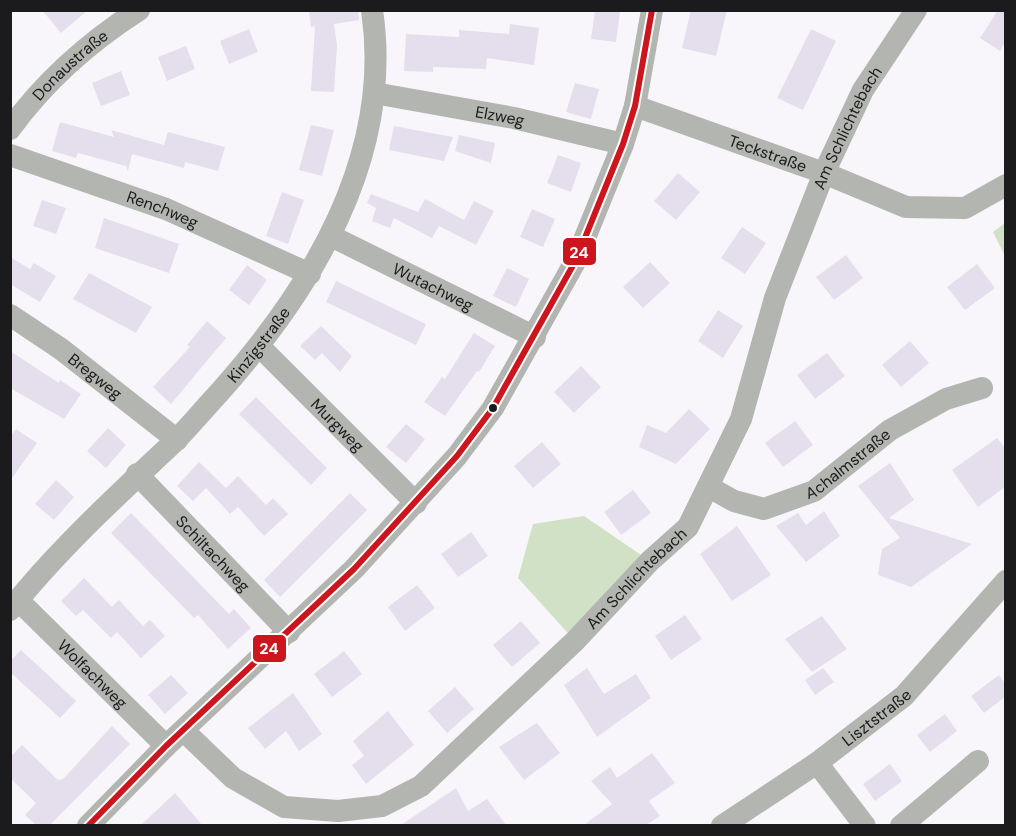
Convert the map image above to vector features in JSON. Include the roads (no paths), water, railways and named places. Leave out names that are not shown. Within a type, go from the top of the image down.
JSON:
[{"type":"street","name":"Donaustraße","points":[[10,129],[27,106],[67,64],[140,10]]},
{"type":"street","name":"Kinzigstraße","points":[[14,605],[137,474],[177,440],[260,347],[310,274],[331,236],[358,169],[374,93],[372,10]]},
{"type":"street","points":[[88,825],[166,746],[290,632],[416,502],[457,456],[493,408],[535,337],[576,260],[623,144],[635,106],[652,10]]},
{"type":"street","name":"Am Schlichtebach","points":[[184,731],[233,778],[284,807],[338,811],[382,806],[421,786],[575,641],[650,561],[688,527],[741,419],[776,298],[824,173],[864,90],[916,10]]},
{"type":"street","name":"Elzweg","points":[[374,93],[514,118],[623,144]]},
{"type":"street","name":"Teckstraße","points":[[635,106],[824,173],[906,207],[965,208],[1004,184]]},
{"type":"street","name":"Renchweg","points":[[10,155],[166,209],[310,274]]},
{"type":"street","name":"Wutachweg","points":[[331,236],[535,337]]},
{"type":"street","name":"Bregweg","points":[[10,315],[61,348],[177,440]]},
{"type":"street","name":"Murgweg","points":[[260,347],[416,502]]},
{"type":"street","name":"Achalmstraße","points":[[709,487],[734,501],[764,509],[814,491],[890,430],[946,399],[982,388]]},
{"type":"street","name":"Schiltachweg","points":[[137,474],[290,632]]},
{"type":"street","name":"Lisztstraße","points":[[722,825],[817,763],[904,696],[1005,580]]},
{"type":"street","name":"Wolfachweg","points":[[14,605],[166,746]]},
{"type":"street","points":[[901,825],[978,761]]},
{"type":"street","points":[[817,763],[865,825]]}]
